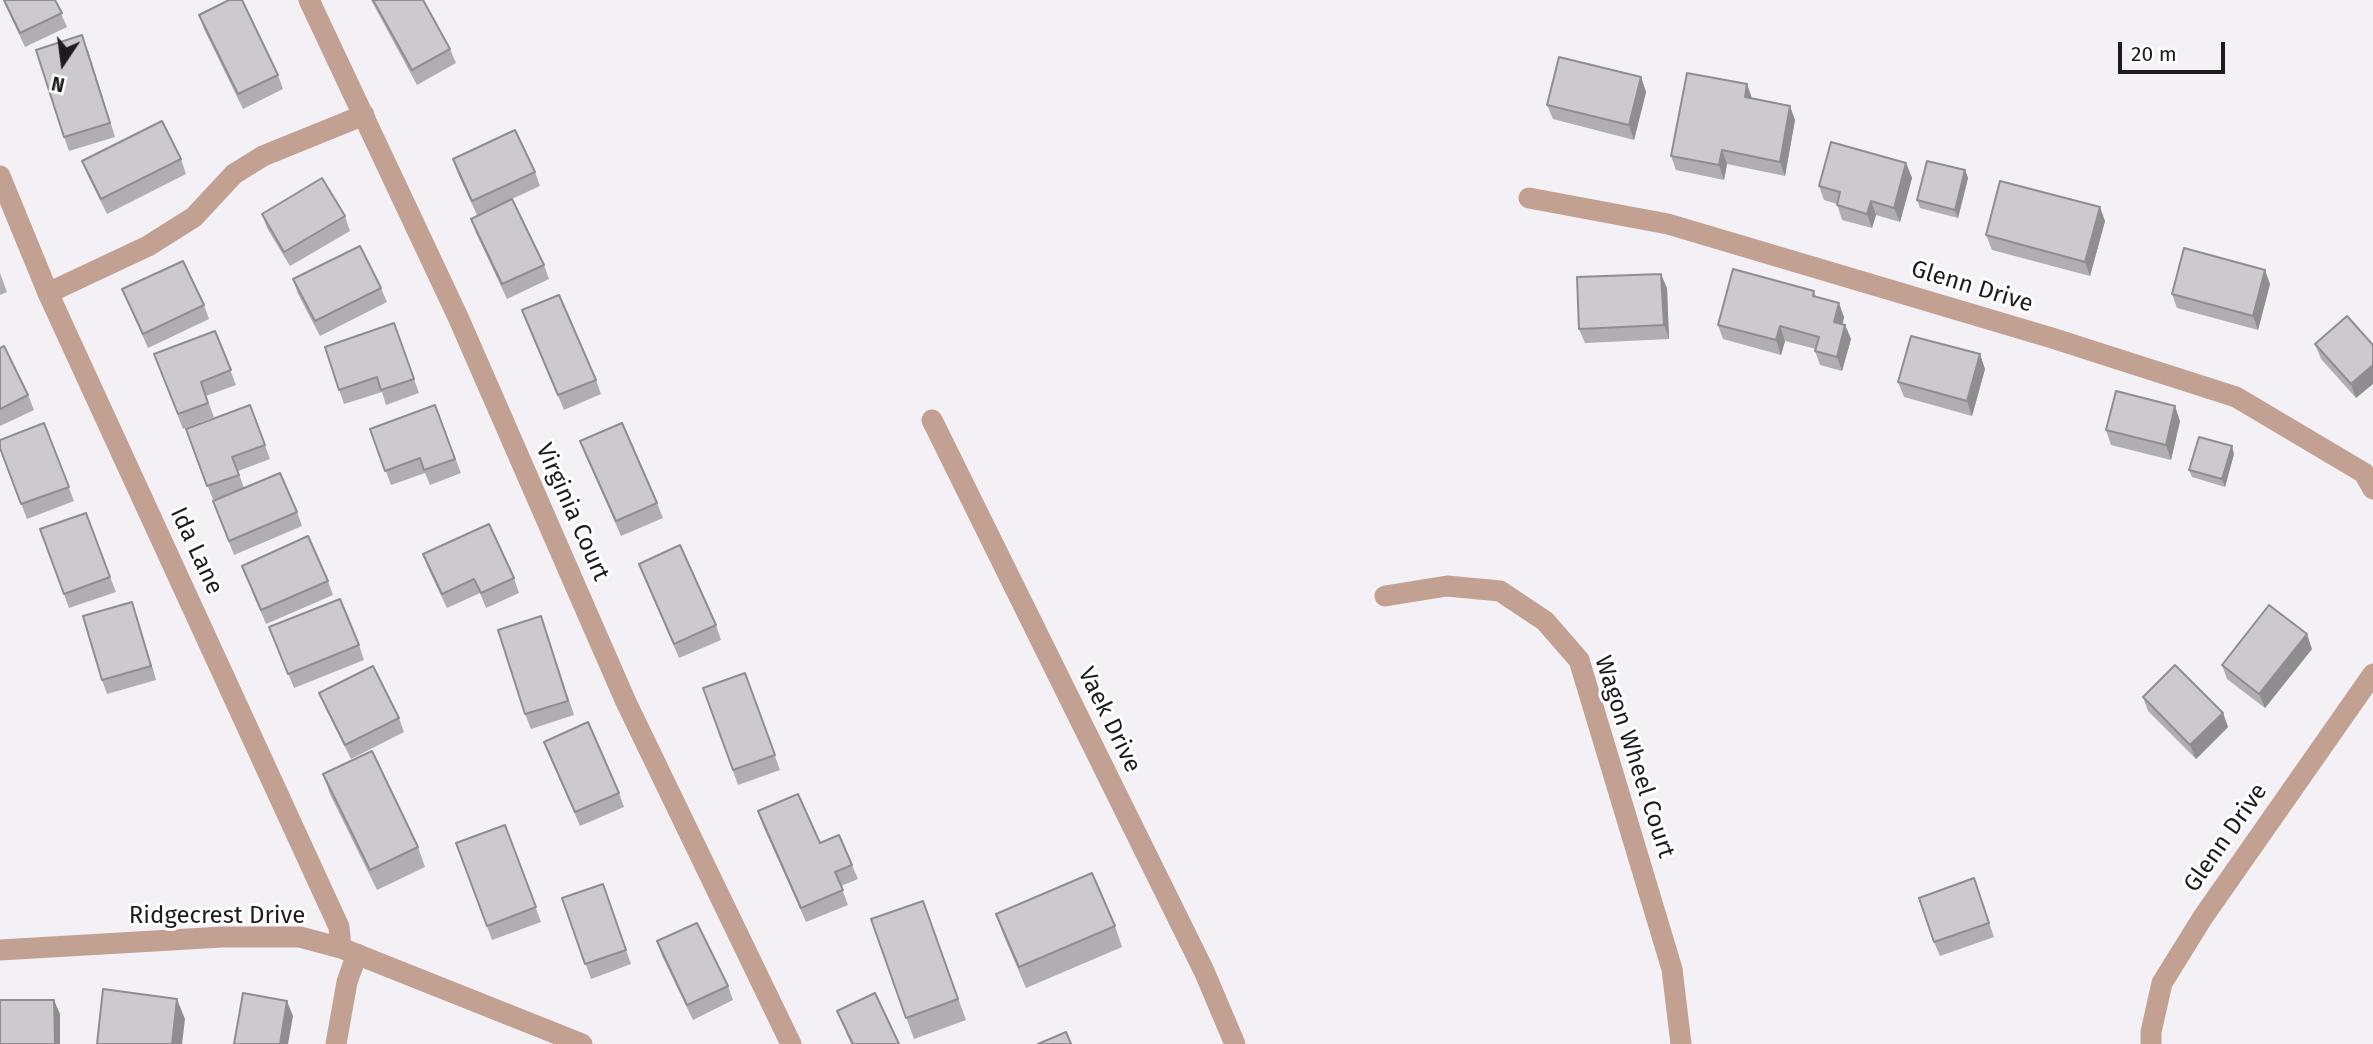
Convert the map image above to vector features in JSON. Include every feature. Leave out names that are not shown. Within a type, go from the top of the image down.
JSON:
[{"type":"street","name":"Virginia Court","points":[[309,0],[463,329],[626,702],[791,1044]]},
{"type":"street","points":[[48,293],[148,246],[194,217],[234,174],[263,156],[364,115]]},
{"type":"street","name":"Ida Lane","points":[[0,176],[48,293],[349,951]]},
{"type":"street","name":"Glenn Drive","points":[[1529,198],[1668,224],[2052,338],[2236,397],[2364,473],[2373,489]]},
{"type":"street","name":"Vaek Drive","points":[[932,420],[1204,971],[1235,1044]]},
{"type":"street","name":"Wagon Wheel Court","points":[[1385,596],[1447,586],[1500,591],[1545,621],[1579,660],[1672,969],[1681,1044]]},
{"type":"street","name":"Glenn Drive","points":[[2151,1044],[2151,1032],[2162,983],[2203,917],[2373,674]]},
{"type":"street","name":"Ridgecrest Drive","points":[[0,950],[222,937],[300,937],[349,951],[582,1044]]},
{"type":"street","points":[[336,1044],[347,982],[349,951]]},
{"type":"building","points":[[4,0],[55,0],[62,13],[20,33]]},
{"type":"building","points":[[229,0],[242,0],[278,75],[238,94],[199,15]]},
{"type":"building","points":[[373,0],[423,0],[450,49],[412,70]]},
{"type":"building","points":[[82,35],[110,123],[64,137],[36,50]]},
{"type":"building","points":[[1559,57],[1641,77],[1629,125],[1547,105]]},
{"type":"building","points":[[1687,73],[1747,84],[1745,97],[1790,106],[1780,162],[1722,150],[1719,165],[1671,156]]},
{"type":"building","points":[[162,121],[181,159],[101,199],[82,161]]},
{"type":"building","points":[[515,130],[535,172],[472,201],[453,159]]},
{"type":"building","points":[[1831,142],[1906,163],[1894,208],[1871,201],[1867,214],[1837,205],[1840,192],[1819,186]]},
{"type":"building","points":[[1927,161],[1965,170],[1955,210],[1917,200]]},
{"type":"building","points":[[322,178],[345,216],[284,252],[262,214]]},
{"type":"building","points":[[2000,181],[2100,207],[2085,262],[1986,235]]},
{"type":"building","points":[[512,199],[544,265],[502,284],[471,219]]},
{"type":"building","points":[[360,246],[381,288],[315,321],[293,279]]},
{"type":"building","points":[[2184,248],[2265,270],[2253,316],[2172,294]]},
{"type":"building","points":[[183,261],[204,305],[143,334],[122,289]]},
{"type":"building","points":[[1733,269],[1814,291],[1813,296],[1839,303],[1834,322],[1845,325],[1837,357],[1815,351],[1819,337],[1780,326],[1776,340],[1718,325]]},
{"type":"building","points":[[1661,274],[1664,325],[1579,329],[1577,277]]},
{"type":"building","points":[[559,295],[596,380],[558,395],[522,310]]},
{"type":"building","points":[[2347,316],[2373,345],[2373,365],[2351,384],[2315,344]]},
{"type":"building","points":[[394,323],[414,379],[381,390],[377,377],[339,390],[325,347]]},
{"type":"building","points":[[215,331],[231,370],[201,382],[208,403],[178,414],[154,354]]},
{"type":"building","points":[[1911,336],[1980,354],[1967,401],[1898,382]]},
{"type":"building","points":[[4,346],[28,395],[0,409],[0,348]]},
{"type":"building","points":[[2116,391],[2175,406],[2166,445],[2106,430]]},
{"type":"building","points":[[250,405],[265,445],[232,457],[239,475],[207,486],[186,429]]},
{"type":"building","points":[[435,405],[455,459],[424,470],[420,458],[385,471],[370,429]]},
{"type":"building","points":[[44,423],[69,487],[21,504],[0,448],[0,440]]},
{"type":"building","points":[[622,423],[657,503],[616,521],[580,441]]},
{"type":"building","points":[[2199,437],[2232,446],[2222,479],[2189,470]]},
{"type":"building","points":[[280,473],[297,512],[229,541],[213,501]]},
{"type":"building","points":[[86,513],[110,577],[64,594],[40,529]]},
{"type":"building","points":[[489,524],[514,578],[481,593],[474,579],[442,594],[423,554]]},
{"type":"building","points":[[308,536],[328,581],[261,610],[242,566]]},
{"type":"building","points":[[680,545],[716,625],[674,644],[639,564]]},
{"type":"building","points":[[340,599],[359,645],[288,674],[269,627]]},
{"type":"building","points":[[132,602],[151,666],[102,680],[83,616]]},
{"type":"building","points":[[2269,605],[2307,634],[2259,694],[2222,665]]},
{"type":"building","points":[[541,616],[568,701],[525,714],[498,630]]},
{"type":"building","points":[[2175,665],[2223,713],[2190,745],[2143,697]]},
{"type":"building","points":[[373,666],[399,718],[345,745],[319,693]]},
{"type":"building","points":[[745,673],[775,755],[733,770],[703,688]]},
{"type":"building","points":[[588,722],[619,793],[575,812],[544,742]]},
{"type":"building","points":[[372,751],[418,847],[370,870],[323,774]]},
{"type":"building","points":[[798,794],[820,843],[839,835],[852,865],[835,872],[843,890],[801,908],[758,811]]},
{"type":"building","points":[[505,825],[536,907],[487,926],[456,843]]},
{"type":"building","points":[[1092,873],[1115,926],[1019,967],[996,914]]},
{"type":"building","points":[[1974,878],[1989,923],[1934,942],[1919,898]]},
{"type":"building","points":[[603,884],[626,950],[585,964],[562,898]]},
{"type":"building","points":[[923,901],[958,999],[906,1018],[871,919]]},
{"type":"building","points":[[697,923],[728,986],[687,1005],[657,941]]},
{"type":"building","points":[[103,989],[177,999],[172,1044],[97,1044]]},
{"type":"building","points":[[243,993],[287,1001],[280,1044],[234,1044]]},
{"type":"building","points":[[875,993],[899,1044],[853,1044],[837,1011]]},
{"type":"building","points":[[0,1000],[54,1000],[55,1044],[0,1044]]},
{"type":"building","points":[[1066,1032],[1071,1044],[1038,1044]]}]
